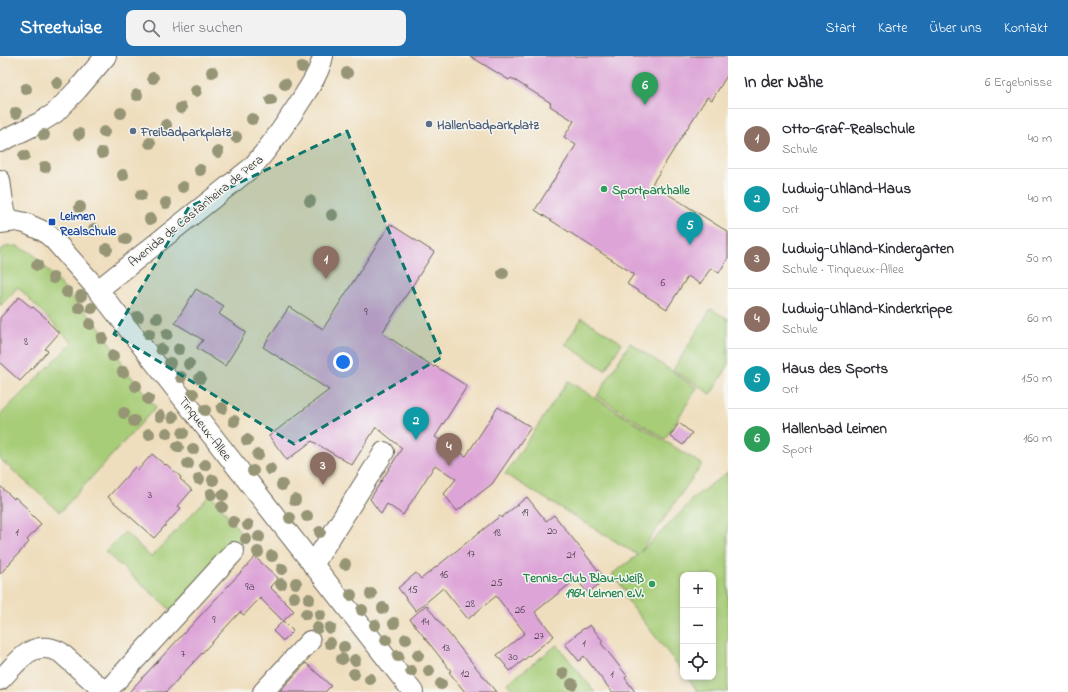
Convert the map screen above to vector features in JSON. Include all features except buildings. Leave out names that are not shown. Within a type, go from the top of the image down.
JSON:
[{"type":"street","points":[[0,142],[39,123],[55,113],[106,56]]},
{"type":"street","name":"Avenida de Castanheira de Pera","points":[[98,290],[251,168],[264,154],[311,85],[321,64],[323,56]]},
{"type":"street","name":"Tinqueux-Allee","points":[[0,180],[4,223],[25,223],[45,232],[54,240],[98,290],[413,692]]},
{"type":"street","points":[[313,565],[384,452]]},
{"type":"street","points":[[0,680],[27,652],[38,648],[50,648],[60,652],[105,692],[234,552]]},
{"type":"street","points":[[263,692],[310,641]]},
{"type":"highlighted area","points":[[347,131],[442,357],[294,444],[114,334],[189,207]]},
{"type":"green space","points":[[17,246],[32,253],[101,329],[130,375],[156,407],[60,512],[0,459],[0,415],[72,343],[18,287],[0,306],[0,250],[6,247]]},
{"type":"green space","points":[[711,309],[728,319],[728,366],[711,394],[673,370]]},
{"type":"green space","points":[[582,318],[622,343],[605,370],[565,344]]},
{"type":"green space","points":[[630,343],[697,388],[665,439],[597,396]]},
{"type":"green space","points":[[568,381],[702,464],[640,553],[694,497],[728,472],[728,692],[698,692],[689,680],[716,680],[716,572],[680,572],[680,668],[624,596],[627,593],[612,574],[638,555],[505,474]]},
{"type":"green space","points":[[211,494],[246,539],[173,612],[105,552],[125,532],[151,557]]},
{"type":"green space","points":[[557,645],[595,692],[515,692],[508,683]]},
{"type":"place","name":"Hallenbad Leimen","points":[[645,105]]},
{"type":"place","name":"Hallenbadparkplatz","points":[[429,124]]},
{"type":"place","name":"Freibadparkplatz","points":[[133,131]]},
{"type":"place","name":"Sportparkhalle","points":[[604,189]]},
{"type":"place","name":"Leimen Realschule","points":[[52,222]]},
{"type":"place","name":"Haus des Sports","points":[[690,245]]},
{"type":"place","name":"Otto-Graf-Realschule","points":[[326,279]]},
{"type":"place","name":"Ludwig-Uhland-Haus","points":[[416,440]]},
{"type":"place","name":"Ludwig-Uhland-Kinderkrippe","points":[[449,466]]},
{"type":"place","name":"Ludwig-Uhland-Kindergarten","points":[[323,485]]},
{"type":"place","name":"Tennis-Club Blau-Weiß 1964 Leimen e.V.","points":[[652,584]]}]
